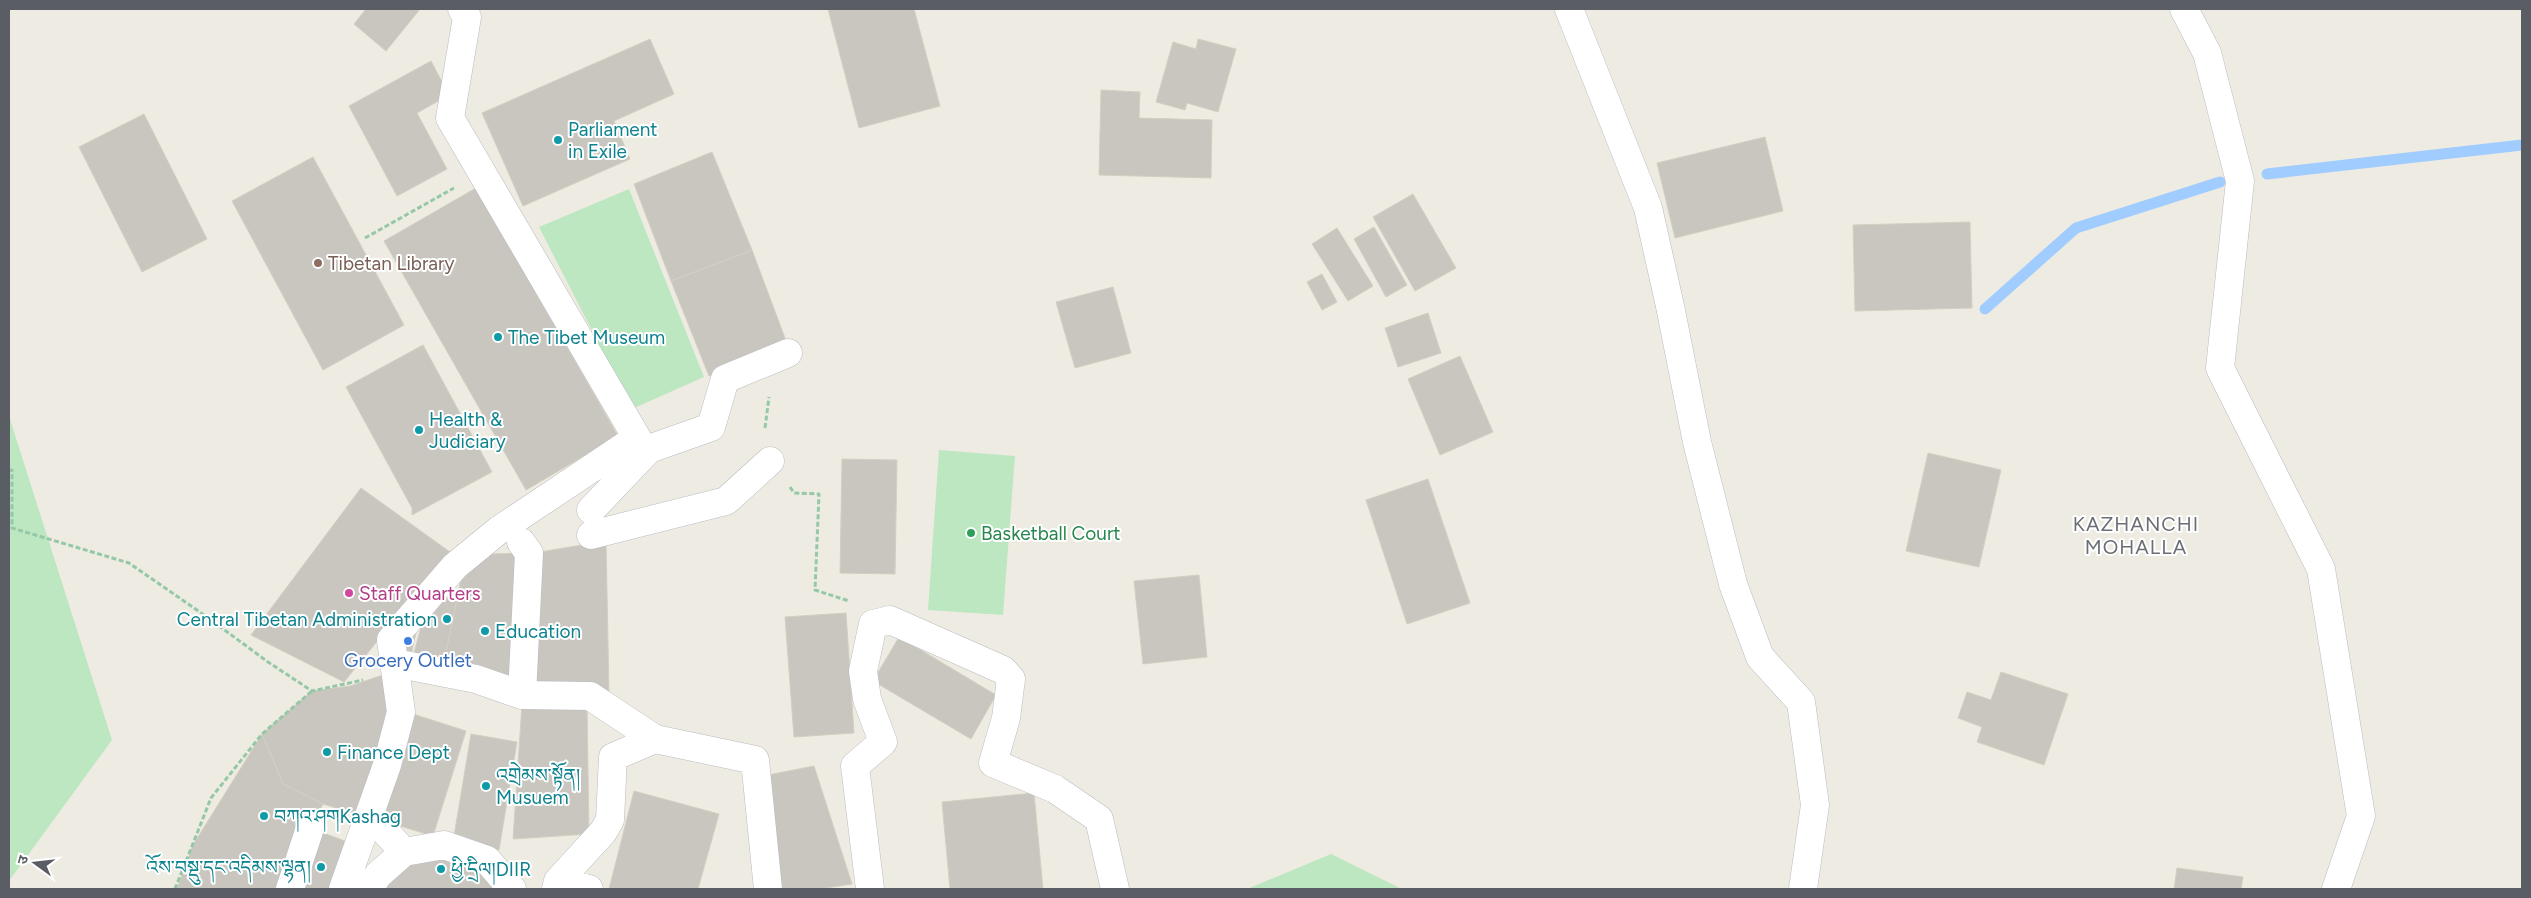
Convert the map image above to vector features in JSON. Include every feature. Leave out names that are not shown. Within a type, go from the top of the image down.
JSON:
[{"type":"street","points":[[343,889],[387,765],[401,712],[391,640],[455,566],[499,530],[637,438],[450,118],[467,17],[462,9]]},
{"type":"street","points":[[1569,9],[1648,208],[1697,442],[1733,584],[1760,658],[1801,702],[1815,805],[1803,889]]},
{"type":"street","points":[[2184,9],[2207,53],[2240,181],[2220,368],[2322,569],[2361,816],[2336,889]]},
{"type":"street","points":[[770,462],[726,502],[591,523],[649,449],[711,427],[725,379],[788,353]]},
{"type":"street","points":[[521,542],[528,553],[522,695]]},
{"type":"street","points":[[870,889],[855,766],[883,742],[867,699],[863,671],[873,624],[890,620],[1007,674],[1011,679],[1006,718],[993,764],[1055,789],[1099,819],[1115,889]]},
{"type":"street","points":[[395,663],[476,678],[522,695],[590,696],[655,739],[755,760],[768,889]]},
{"type":"street","points":[[557,885],[603,832],[610,820],[612,757],[655,739]]},
{"type":"street","points":[[367,823],[382,828],[404,852]]},
{"type":"street","points":[[290,889],[310,828]]},
{"type":"street","points":[[369,889],[378,875],[404,852],[444,845],[487,860],[512,889]]},
{"type":"street","points":[[557,885],[589,889]]},
{"type":"path","points":[[365,238],[481,173]]},
{"type":"path","points":[[788,353],[769,394],[764,440],[772,470],[784,476],[794,493],[818,494],[814,590],[874,608],[890,620]]},
{"type":"path","points":[[9,471],[12,470],[12,528],[129,563],[312,691]]},
{"type":"path","points":[[175,889],[212,798],[262,734],[312,691],[358,683],[395,663]]},
{"type":"green space","points":[[629,189],[704,377],[632,409],[539,227]]},
{"type":"green space","points":[[9,416],[112,740],[9,881]]},
{"type":"green space","name":"Basketball Court","points":[[939,450],[1015,456],[1003,615],[928,610]]},
{"type":"green space","points":[[1331,854],[1402,889],[1247,889]]},
{"type":"building","points":[[366,9],[420,9],[386,51],[354,24]]},
{"type":"building","points":[[828,9],[914,9],[940,106],[859,128]]},
{"type":"building","name":"Parliament in Exile","points":[[650,39],[674,94],[614,121],[630,159],[523,206],[482,113]]},
{"type":"building","points":[[1198,39],[1236,49],[1218,112],[1187,103],[1185,110],[1156,102],[1173,42],[1196,49]]},
{"type":"building","points":[[431,61],[449,95],[417,113],[447,169],[397,196],[349,106]]},
{"type":"building","points":[[1101,90],[1140,92],[1139,118],[1212,120],[1211,178],[1099,175]]},
{"type":"building","points":[[144,114],[207,239],[142,272],[79,147]]},
{"type":"building","points":[[1765,137],[1783,211],[1675,238],[1657,163]]},
{"type":"building","points":[[712,152],[752,250],[671,281],[634,184]]},
{"type":"building","name":"Tibetan Library","points":[[313,157],[404,325],[323,370],[232,201]]},
{"type":"building","points":[[476,188],[618,436],[526,490],[384,241]]},
{"type":"building","points":[[1413,194],[1456,268],[1415,291],[1373,217]]},
{"type":"building","points":[[1970,222],[1972,308],[1855,311],[1853,225]]},
{"type":"building","points":[[1374,227],[1407,285],[1386,297],[1354,239]]},
{"type":"building","points":[[1337,228],[1373,286],[1348,301],[1312,244]]},
{"type":"building","points":[[752,250],[788,346],[709,376],[671,281]]},
{"type":"building","points":[[1322,274],[1337,302],[1322,310],[1307,282]]},
{"type":"building","points":[[1113,287],[1131,353],[1075,368],[1056,302]]},
{"type":"building","points":[[1428,313],[1441,353],[1398,367],[1385,328]]},
{"type":"building","name":"Health & Judiciary","points":[[423,345],[492,472],[412,515],[412,508],[346,387]]},
{"type":"building","points":[[1460,356],[1493,432],[1440,455],[1408,379]]},
{"type":"building","points":[[1928,453],[2001,470],[1979,567],[1906,551]]},
{"type":"building","points":[[842,459],[897,460],[895,574],[840,573]]},
{"type":"building","points":[[1428,479],[1470,603],[1407,624],[1366,500]]},
{"type":"building","name":"Staff Quarters","points":[[361,488],[450,552],[344,682],[251,635]]},
{"type":"building","points":[[606,541],[609,693],[534,686],[534,553]]},
{"type":"building","name":"Education","points":[[523,553],[517,683],[443,667],[462,574],[491,554]]},
{"type":"building","points":[[1199,575],[1207,657],[1143,664],[1134,581]]},
{"type":"building","points":[[458,595],[443,667],[412,660],[427,605]]},
{"type":"building","points":[[846,613],[854,733],[794,737],[785,617]]},
{"type":"building","points":[[418,624],[410,659],[396,656]]},
{"type":"building","points":[[899,637],[996,695],[971,739],[873,681]]},
{"type":"building","points":[[2001,672],[2068,694],[2044,765],[1977,742],[1982,727],[1958,718],[1967,692],[1991,700]]},
{"type":"building","name":"Finance Dept","points":[[389,673],[390,731],[362,816],[323,804],[283,784],[262,734],[312,691],[350,686]]},
{"type":"building","points":[[587,703],[589,834],[513,839],[522,704]]},
{"type":"building","points":[[410,713],[466,731],[433,836],[377,819]]},
{"type":"building","name":"བཀའ་ཤགKashag","points":[[262,734],[283,784],[323,804],[310,828],[290,889],[177,889],[193,845]]},
{"type":"building","name":"འགྲེམས་སྟོན། Musuem","points":[[471,734],[517,742],[499,850],[453,842]]},
{"type":"building","points":[[814,766],[852,884],[819,889],[778,889],[763,776]]},
{"type":"building","points":[[634,791],[719,814],[698,889],[609,889]]},
{"type":"building","points":[[1034,793],[1043,889],[950,889],[942,802]]},
{"type":"building","name":"འོས་བསྡུ་དང་འདིམས་ལྷན།","points":[[310,828],[353,844],[335,889],[290,889]]},
{"type":"building","name":"ཕྱི་དྲིལ།DIIR","points":[[425,856],[472,861],[505,889],[379,889],[403,865]]},
{"type":"building","points":[[2177,868],[2243,877],[2241,889],[2174,889]]},
{"type":"waterway","points":[[2267,174],[2522,145]]},
{"type":"waterway","points":[[1985,309],[2076,228],[2220,182]]},
{"type":"place","name":"Parliament in Exile","points":[[558,140]]},
{"type":"place","name":"Tibetan Library","points":[[318,263]]},
{"type":"place","name":"The Tibet Museum","points":[[498,337]]},
{"type":"place","name":"Health & Judiciary","points":[[419,430]]},
{"type":"place","name":"Basketball Court","points":[[971,533]]},
{"type":"place","name":"Staff Quarters","points":[[349,593]]},
{"type":"place","name":"Central Tibetan Administration","points":[[447,619]]},
{"type":"place","name":"Education","points":[[485,631]]},
{"type":"place","name":"Grocery Outlet","points":[[408,641]]},
{"type":"place","name":"Finance Dept","points":[[327,752]]},
{"type":"place","name":"འགྲེམས་སྟོན། Musuem","points":[[486,786]]},
{"type":"place","name":"བཀའ་ཤགKashag","points":[[264,816]]},
{"type":"place","name":"འོས་བསྡུ་དང་འདིམས་ལྷན།","points":[[321,867]]},
{"type":"place","name":"ཕྱི་དྲིལ།DIIR","points":[[441,869]]},
{"type":"district","name":"KAZHANCHI MOHALLA","points":[[2136,536]]}]
